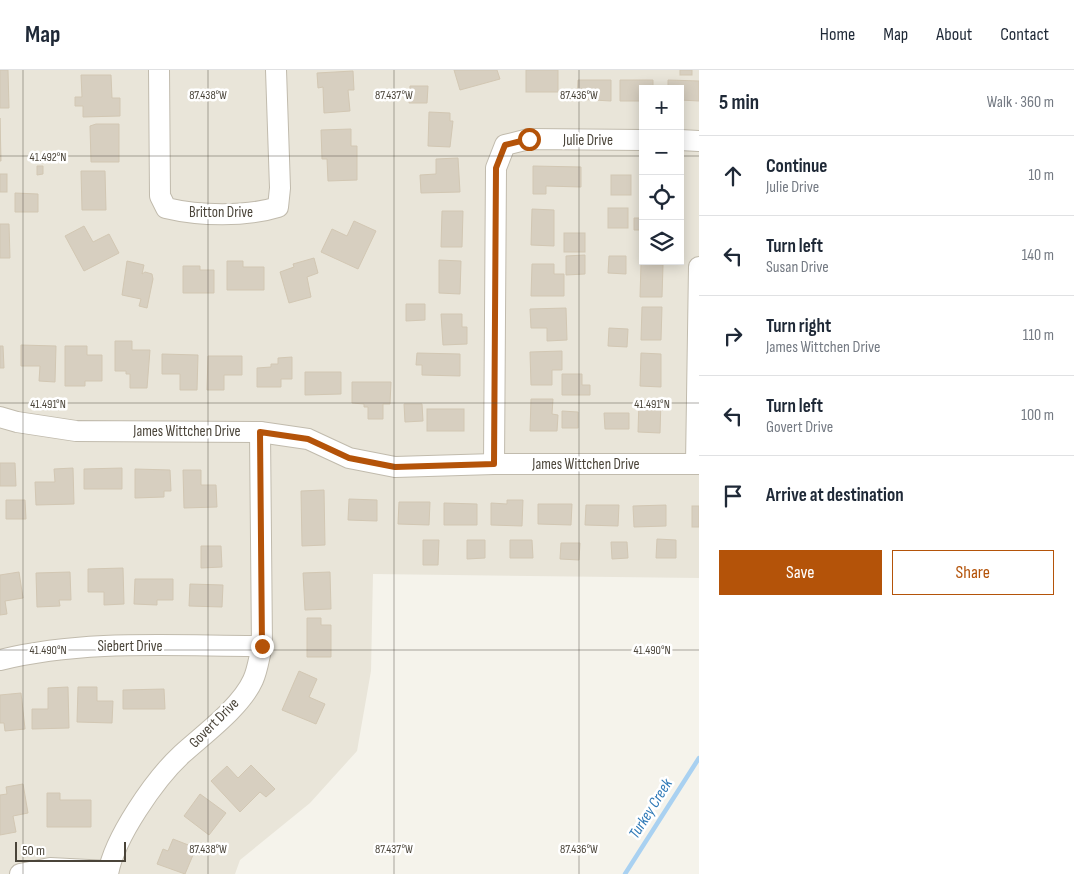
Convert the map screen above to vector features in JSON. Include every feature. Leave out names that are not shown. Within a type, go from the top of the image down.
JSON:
[{"type":"street","name":"Britton Drive","points":[[159,70],[160,196],[166,208],[182,212],[258,214],[278,207],[280,188],[276,70]]},
{"type":"street","name":"Julie Drive","points":[[494,464],[496,168],[505,145],[529,139],[639,140]]},
{"type":"street","points":[[684,140],[699,141]]},
{"type":"street","points":[[697,464],[699,267]]},
{"type":"street","name":"James Wittchen Drive","points":[[0,417],[17,422],[76,431],[260,432],[308,439],[349,458],[395,467],[494,464],[697,464]]},
{"type":"street","name":"Govert Drive","points":[[108,872],[125,828],[146,798],[180,757],[228,713],[253,680],[262,646],[260,432]]},
{"type":"street","name":"Siebert Drive","points":[[0,660],[37,651],[77,646],[262,646]]},
{"type":"street","points":[[20,874],[50,868],[108,872]]},
{"type":"shaded area","points":[[0,70],[699,70],[699,578],[373,574],[371,671],[357,751],[310,803],[240,860],[235,874],[0,874]]},
{"type":"building","points":[[0,70],[8,70],[9,108],[0,108]]},
{"type":"building","points":[[454,70],[497,70],[500,79],[460,90]]},
{"type":"building","points":[[526,70],[558,70],[558,92],[526,92]]},
{"type":"building","points":[[680,70],[692,70],[692,75],[680,75]]},
{"type":"building","points":[[353,71],[354,90],[348,90],[350,111],[324,113],[323,87],[318,88],[317,73]]},
{"type":"building","points":[[81,75],[111,75],[112,98],[120,98],[120,116],[83,117],[83,106],[75,106],[75,97],[82,97]]},
{"type":"building","points":[[578,80],[611,80],[611,101],[577,99]]},
{"type":"building","points":[[620,80],[653,80],[653,85],[639,85],[639,101],[620,101]]},
{"type":"building","points":[[668,80],[699,81],[699,101],[684,100],[684,85],[668,85]]},
{"type":"building","points":[[410,86],[428,86],[427,103],[409,103]]},
{"type":"building","points":[[429,112],[450,113],[450,121],[453,121],[450,147],[428,146]]},
{"type":"building","points":[[0,118],[1,161],[0,161]]},
{"type":"building","points":[[96,124],[119,124],[119,162],[91,162],[90,126]]},
{"type":"building","points":[[351,129],[351,146],[357,146],[357,180],[328,181],[327,159],[322,159],[321,130]]},
{"type":"building","points":[[458,158],[460,192],[421,193],[420,175],[436,174],[436,159]]},
{"type":"building","points":[[37,166],[43,166],[43,174],[37,175]]},
{"type":"building","points":[[533,166],[581,167],[581,187],[546,186],[546,194],[533,194]]},
{"type":"building","points":[[81,171],[105,171],[106,210],[82,210]]},
{"type":"building","points":[[0,174],[7,174],[7,192],[0,192]]},
{"type":"building","points":[[611,175],[631,175],[631,195],[611,195]]},
{"type":"building","points":[[15,193],[38,194],[38,212],[15,212]]},
{"type":"building","points":[[608,208],[628,208],[628,228],[608,228]]},
{"type":"building","points":[[532,209],[554,210],[554,246],[531,245]]},
{"type":"building","points":[[442,211],[463,211],[462,247],[441,247]]},
{"type":"building","points":[[634,218],[639,218],[639,230],[634,230]]},
{"type":"building","points":[[354,221],[376,231],[358,269],[321,252],[332,229],[347,236]]},
{"type":"building","points":[[0,224],[9,224],[10,258],[0,258]]},
{"type":"building","points":[[84,226],[93,242],[109,234],[119,253],[84,271],[65,236]]},
{"type":"building","points":[[564,233],[585,233],[585,252],[564,252]]},
{"type":"building","points":[[585,255],[585,274],[566,275],[566,256]]},
{"type":"building","points":[[609,256],[626,256],[626,274],[608,273]]},
{"type":"building","points":[[314,258],[318,273],[307,277],[311,297],[289,303],[280,272],[294,267],[293,264]]},
{"type":"building","points":[[439,260],[461,261],[460,294],[439,293]]},
{"type":"building","points":[[127,261],[144,265],[142,274],[145,272],[152,274],[153,279],[147,308],[139,306],[141,299],[122,295]]},
{"type":"building","points":[[227,261],[243,261],[243,267],[264,267],[264,290],[227,290]]},
{"type":"building","points":[[532,264],[554,264],[554,274],[564,274],[564,296],[531,296]]},
{"type":"building","points":[[641,265],[663,265],[662,297],[640,297]]},
{"type":"building","points":[[183,266],[200,266],[200,270],[214,270],[214,293],[183,293]]},
{"type":"building","points":[[406,304],[425,304],[425,320],[406,321]]},
{"type":"building","points":[[642,307],[662,307],[661,340],[641,340]]},
{"type":"building","points":[[566,308],[567,340],[547,341],[547,328],[531,328],[530,309]]},
{"type":"building","points":[[441,314],[462,314],[462,327],[467,327],[467,344],[443,345]]},
{"type":"building","points":[[609,328],[628,329],[627,347],[608,346]]},
{"type":"building","points":[[115,341],[132,341],[132,350],[150,350],[147,388],[130,388],[130,374],[126,374],[126,371],[115,371]]},
{"type":"building","points":[[21,345],[56,346],[55,382],[39,381],[40,366],[21,366]]},
{"type":"building","points":[[0,346],[3,346],[4,368],[0,368]]},
{"type":"building","points":[[65,346],[87,346],[87,355],[102,355],[102,381],[85,381],[85,386],[65,386]]},
{"type":"building","points":[[562,351],[562,370],[552,370],[552,385],[531,385],[530,352]]},
{"type":"building","points":[[417,353],[460,354],[460,376],[422,375],[422,365],[416,365]]},
{"type":"building","points":[[641,353],[661,354],[661,387],[640,386]]},
{"type":"building","points":[[162,354],[198,355],[197,390],[180,390],[180,374],[162,374]]},
{"type":"building","points":[[208,356],[242,356],[242,375],[224,375],[224,390],[207,390]]},
{"type":"building","points":[[292,357],[292,379],[281,379],[281,387],[257,387],[257,368],[271,367],[271,364],[278,364],[278,358]]},
{"type":"building","points":[[305,372],[341,372],[341,394],[305,395]]},
{"type":"building","points":[[562,374],[582,374],[582,385],[590,385],[590,395],[562,395]]},
{"type":"building","points":[[352,382],[391,382],[390,404],[383,404],[383,419],[368,419],[368,407],[364,407],[364,404],[352,403]]},
{"type":"building","points":[[531,399],[553,399],[552,414],[558,415],[557,431],[530,431]]},
{"type":"building","points":[[639,400],[661,400],[660,433],[638,432]]},
{"type":"building","points":[[404,404],[422,404],[423,421],[405,422]]},
{"type":"building","points":[[427,409],[464,409],[464,431],[427,431]]},
{"type":"building","points":[[562,411],[578,412],[578,428],[562,428]]},
{"type":"building","points":[[604,413],[629,413],[629,429],[605,429]]},
{"type":"building","points":[[0,463],[15,463],[16,486],[0,486]]},
{"type":"building","points":[[73,468],[74,504],[36,505],[35,482],[55,482],[54,469]]},
{"type":"building","points":[[122,468],[122,489],[84,489],[84,469]]},
{"type":"building","points":[[135,469],[170,470],[171,491],[164,491],[164,497],[135,498]]},
{"type":"building","points":[[183,470],[201,470],[201,485],[216,485],[217,507],[184,508]]},
{"type":"building","points":[[324,490],[325,545],[302,546],[301,491]]},
{"type":"building","points":[[349,499],[377,500],[377,521],[348,520]]},
{"type":"building","points":[[6,500],[25,500],[26,519],[6,519]]},
{"type":"building","points":[[507,500],[523,500],[522,526],[491,525],[491,503],[507,504]]},
{"type":"building","points":[[399,502],[430,502],[429,525],[398,524]]},
{"type":"building","points":[[444,503],[477,504],[477,525],[444,525]]},
{"type":"building","points":[[538,504],[572,504],[571,525],[538,524]]},
{"type":"building","points":[[586,505],[619,505],[618,526],[585,525]]},
{"type":"building","points":[[666,505],[666,526],[634,527],[633,506]]},
{"type":"building","points":[[692,506],[699,506],[699,527],[692,527]]},
{"type":"building","points":[[657,539],[676,540],[676,558],[656,558]]},
{"type":"building","points":[[423,540],[439,540],[438,565],[423,565]]},
{"type":"building","points":[[467,540],[485,540],[485,558],[467,559]]},
{"type":"building","points":[[510,540],[532,540],[533,558],[510,558]]},
{"type":"building","points":[[611,542],[627,542],[628,558],[612,559]]},
{"type":"building","points":[[561,543],[580,543],[579,560],[560,559]]},
{"type":"building","points":[[201,546],[221,546],[222,567],[201,568]]},
{"type":"building","points":[[123,568],[124,604],[104,605],[104,592],[88,592],[88,569]]},
{"type":"building","points":[[19,572],[23,598],[5,601],[7,614],[0,615],[0,575]]},
{"type":"building","points":[[70,572],[71,600],[59,600],[60,606],[37,607],[36,573]]},
{"type":"building","points":[[330,572],[331,609],[305,610],[303,573]]},
{"type":"building","points":[[135,579],[173,579],[173,600],[157,600],[157,605],[134,604]]},
{"type":"building","points":[[190,584],[223,585],[222,607],[189,606]]},
{"type":"building","points":[[307,618],[321,618],[321,625],[331,625],[331,657],[307,657]]},
{"type":"building","points":[[299,671],[317,679],[309,697],[325,704],[316,724],[282,710]]},
{"type":"building","points":[[68,687],[69,728],[32,729],[32,709],[48,709],[48,688]]},
{"type":"building","points":[[78,687],[97,687],[97,701],[113,701],[112,723],[77,722]]},
{"type":"building","points":[[164,689],[165,709],[123,709],[123,690]]},
{"type":"building","points":[[21,693],[25,729],[5,731],[4,723],[0,723],[0,695]]},
{"type":"building","points":[[251,765],[275,789],[266,797],[260,792],[240,812],[211,781],[227,766],[238,778]]},
{"type":"building","points":[[23,784],[28,813],[13,816],[16,832],[0,835],[0,795],[7,794],[6,787]]},
{"type":"building","points":[[47,793],[60,793],[60,800],[91,800],[91,827],[47,827]]},
{"type":"building","points":[[200,794],[226,813],[209,835],[184,816]]},
{"type":"building","points":[[173,839],[196,848],[185,874],[157,864],[163,849],[168,851]]},
{"type":"waterway","name":"Turkey Creek","points":[[625,874],[699,758]]},
{"type":"route","points":[[262,646],[260,432],[308,439],[349,458],[395,467],[494,464],[496,168],[505,145],[529,139]]}]
